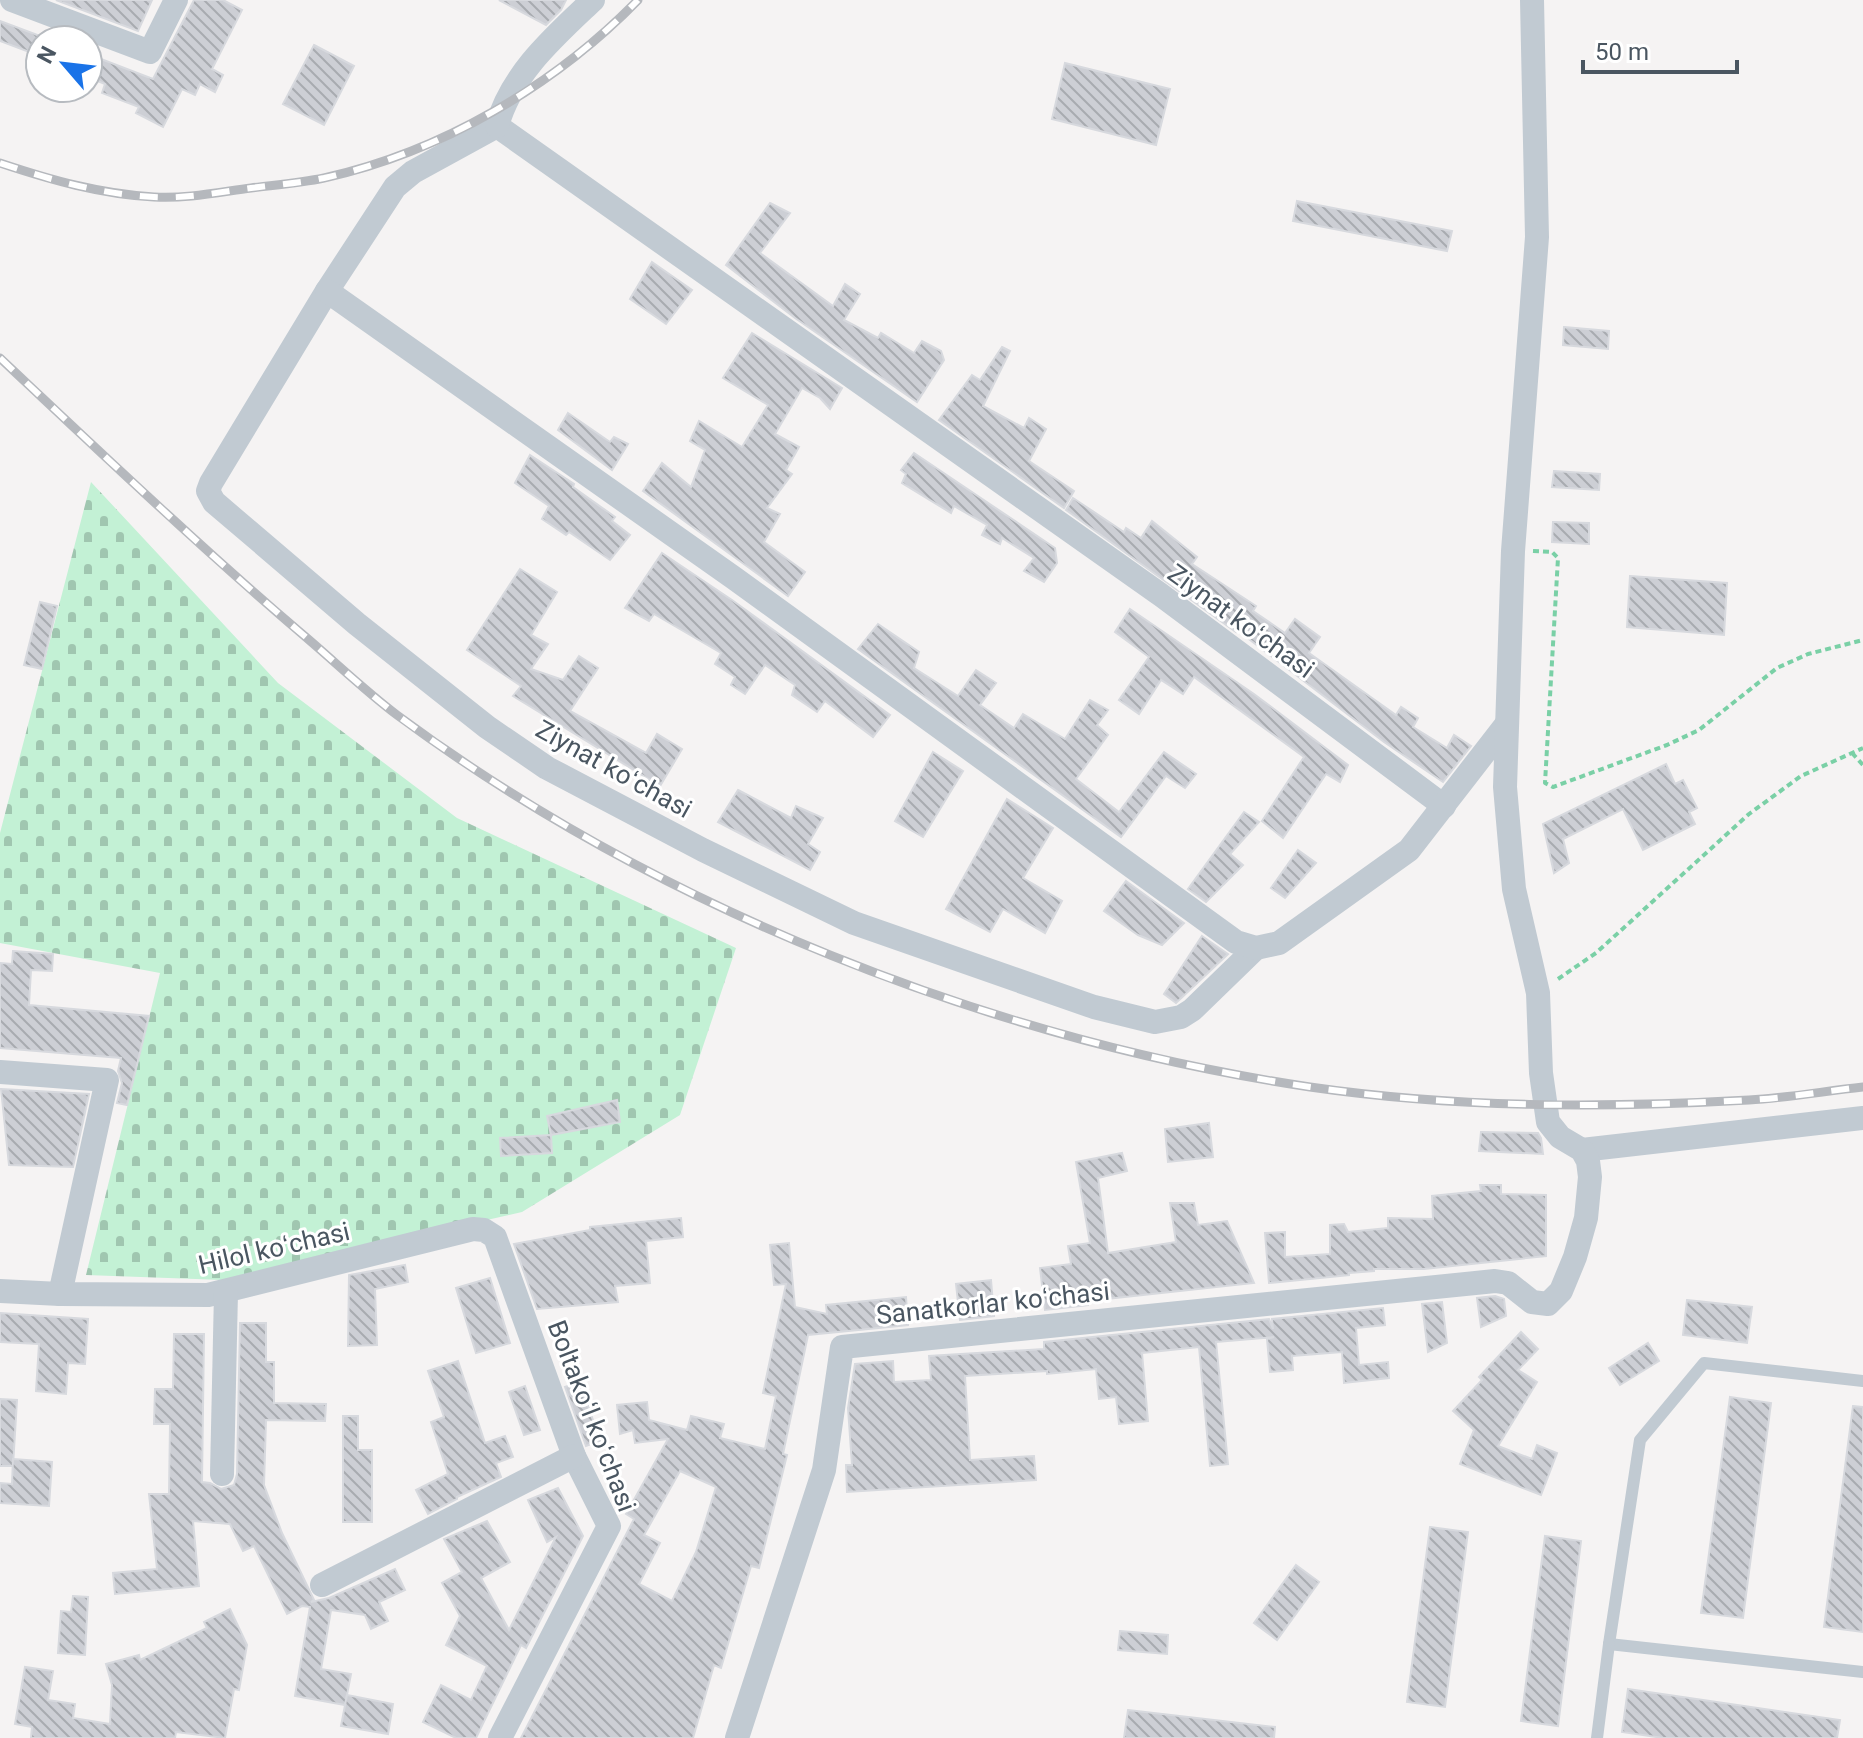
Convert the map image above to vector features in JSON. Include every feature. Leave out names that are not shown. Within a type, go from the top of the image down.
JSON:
[{"type":"street","points":[[12,0],[150,52],[176,0]]},
{"type":"street","points":[[497,126],[509,91],[557,35],[593,0]]},
{"type":"street","points":[[1532,0],[1537,237],[1513,551],[1505,787],[1514,889],[1538,993],[1541,1073],[1548,1122],[1560,1137],[1582,1150],[1863,1118]]},
{"type":"street","name":"Ziynat koʻchasi","points":[[1444,806],[1161,595],[497,126],[405,177],[395,187],[327,291],[211,483],[210,497],[239,526],[487,727],[547,768],[703,850],[854,923],[1094,1007],[1155,1022],[1181,1017],[1203,1001],[1256,948],[1279,943],[1409,850],[1444,806],[1505,726]]},
{"type":"street","points":[[327,291],[734,578],[1236,942],[1256,948]]},
{"type":"street","points":[[0,1072],[107,1080],[60,1294]]},
{"type":"street","name":"Sanatkorlar koʻchasi","points":[[737,1738],[824,1470],[842,1347],[1495,1281],[1508,1283],[1532,1302],[1548,1304],[1561,1291],[1586,1218],[1590,1177],[1588,1161],[1582,1150]]},
{"type":"street","name":"Hilol koʻchasi","points":[[0,1291],[208,1295],[473,1229],[484,1230],[495,1237]]},
{"type":"street","name":"Boltakoʻl koʻchasi","points":[[495,1237],[574,1456],[609,1526],[500,1738]]},
{"type":"street","points":[[222,1474],[226,1292]]},
{"type":"street","points":[[322,1585],[574,1456]]},
{"type":"lane","points":[[1597,1738],[1640,1440],[1704,1363],[1863,1381]]},
{"type":"lane","points":[[1609,1644],[1863,1672]]},
{"type":"path","points":[[1513,551],[1552,552],[1558,558],[1545,783],[1553,787],[1699,730],[1777,668],[1808,654],[1863,640]]},
{"type":"path","points":[[1535,985],[1561,978],[1596,953],[1749,814],[1801,776],[1863,748]]},
{"type":"path","points":[[1852,753],[1863,765]]},
{"type":"green space","points":[[91,482],[278,683],[457,818],[736,948],[680,1115],[522,1212],[223,1280],[86,1275],[160,973],[0,943],[0,833]]},
{"type":"building","points":[[56,0],[152,0],[138,31]]},
{"type":"building","points":[[194,0],[223,0],[242,10],[212,69],[223,75],[215,92],[200,84],[195,95],[182,89],[163,127],[136,113],[139,107],[104,94],[104,60],[153,79]]},
{"type":"building","points":[[499,0],[566,0],[546,25]]},
{"type":"building","points":[[0,21],[24,30],[24,50],[0,41]]},
{"type":"building","points":[[314,45],[354,66],[324,125],[283,104]]},
{"type":"building","points":[[1065,63],[1170,89],[1156,145],[1052,119]]},
{"type":"building","points":[[1297,201],[1452,231],[1447,251],[1293,221]]},
{"type":"building","points":[[770,203],[790,213],[760,253],[833,306],[845,284],[860,294],[844,320],[878,338],[881,333],[914,353],[922,341],[941,351],[944,360],[917,402],[795,318],[726,265]]},
{"type":"building","points":[[652,262],[692,290],[666,324],[630,299]]},
{"type":"building","points":[[1564,327],[1609,331],[1608,349],[1563,345]]},
{"type":"building","points":[[752,333],[842,388],[830,409],[820,398],[802,388],[775,434],[799,447],[786,470],[792,474],[767,508],[780,514],[764,542],[805,572],[788,596],[643,491],[662,463],[691,487],[705,450],[690,441],[699,421],[742,447],[768,405],[723,378]]},
{"type":"building","points":[[1002,347],[1010,351],[983,406],[1024,428],[1029,418],[1046,429],[1029,461],[1074,491],[1064,508],[939,420],[972,375],[980,380]]},
{"type":"building","points":[[568,413],[610,442],[614,437],[628,444],[612,470],[558,430]]},
{"type":"building","points":[[914,453],[1055,548],[1057,563],[1044,582],[1024,571],[1034,558],[1002,538],[1000,544],[982,535],[987,525],[954,506],[951,513],[902,483],[906,474],[901,470]]},
{"type":"building","points":[[530,455],[574,484],[573,487],[615,517],[612,521],[630,535],[610,560],[569,532],[566,535],[542,519],[549,506],[515,483]]},
{"type":"building","points":[[1554,471],[1600,474],[1599,490],[1552,487]]},
{"type":"building","points":[[1073,498],[1124,532],[1126,528],[1141,538],[1152,521],[1197,557],[1192,564],[1256,606],[1253,611],[1285,633],[1295,619],[1320,637],[1309,653],[1396,715],[1401,707],[1418,718],[1413,727],[1447,748],[1454,735],[1471,746],[1443,782],[1384,742],[1237,630],[1066,510]]},
{"type":"building","points":[[1553,522],[1589,523],[1589,544],[1552,542]]},
{"type":"building","points":[[662,553],[890,715],[873,737],[825,701],[817,712],[792,695],[795,685],[765,665],[745,694],[731,685],[735,677],[715,664],[721,653],[654,614],[649,621],[625,608]]},
{"type":"building","points":[[520,569],[557,592],[531,635],[548,644],[531,669],[563,680],[579,656],[598,668],[570,711],[646,753],[657,734],[682,749],[660,786],[513,696],[521,686],[467,650]]},
{"type":"building","points":[[1630,576],[1727,583],[1724,635],[1627,627]]},
{"type":"building","points":[[40,602],[57,606],[42,669],[24,665]]},
{"type":"building","points":[[1130,609],[1254,694],[1348,765],[1340,782],[1326,774],[1283,838],[1262,821],[1304,757],[1194,677],[1183,694],[1161,680],[1139,714],[1119,700],[1149,657],[1115,632]]},
{"type":"building","points":[[878,624],[919,652],[914,668],[958,696],[976,670],[996,683],[980,705],[1014,728],[1023,714],[1065,739],[1090,700],[1108,710],[1097,725],[1108,735],[1076,779],[1119,812],[1164,752],[1196,774],[1185,788],[1166,776],[1121,837],[858,649]]},
{"type":"building","points":[[933,752],[963,771],[923,837],[895,821]]},
{"type":"building","points":[[1666,764],[1675,784],[1683,780],[1697,808],[1689,812],[1695,824],[1643,850],[1623,809],[1563,839],[1569,863],[1554,873],[1543,824]]},
{"type":"building","points":[[738,790],[791,818],[796,806],[823,818],[808,844],[820,852],[810,870],[718,822]]},
{"type":"building","points":[[1007,799],[1053,828],[1023,878],[1062,901],[1045,933],[1003,909],[990,932],[946,909]]},
{"type":"building","points":[[1244,812],[1259,822],[1230,854],[1243,865],[1206,902],[1188,889]]},
{"type":"building","points":[[1298,850],[1316,863],[1285,898],[1271,888]]},
{"type":"building","points":[[1126,881],[1184,923],[1162,945],[1138,935],[1104,911]]},
{"type":"building","points":[[1202,936],[1228,954],[1176,1003],[1164,994]]},
{"type":"building","points":[[13,951],[53,954],[52,971],[31,970],[29,1005],[149,1016],[127,1105],[117,1103],[122,1083],[118,1071],[121,1058],[0,1048],[0,963],[12,964]]},
{"type":"building","points":[[1,1089],[89,1094],[73,1167],[9,1165]]},
{"type":"building","points":[[617,1100],[620,1122],[551,1135],[547,1116]]},
{"type":"building","points":[[1209,1123],[1213,1157],[1168,1162],[1165,1129]]},
{"type":"building","points":[[1481,1132],[1538,1133],[1543,1154],[1479,1151]]},
{"type":"building","points":[[551,1135],[552,1153],[501,1156],[500,1138]]},
{"type":"building","points":[[1122,1153],[1127,1171],[1098,1178],[1108,1253],[1176,1242],[1170,1203],[1194,1203],[1198,1225],[1227,1221],[1254,1283],[1088,1301],[1088,1305],[1045,1310],[1040,1268],[1071,1264],[1068,1246],[1090,1243],[1076,1162]]},
{"type":"building","points":[[1480,1185],[1501,1185],[1501,1194],[1546,1195],[1546,1256],[1424,1269],[1374,1269],[1349,1275],[1269,1283],[1265,1233],[1285,1232],[1285,1257],[1330,1254],[1330,1225],[1344,1224],[1348,1232],[1388,1228],[1388,1218],[1433,1219],[1432,1196],[1481,1191]]},
{"type":"building","points":[[681,1218],[683,1237],[646,1241],[650,1283],[615,1286],[618,1302],[537,1309],[514,1244],[590,1230],[590,1227]]},
{"type":"building","points":[[789,1243],[795,1307],[827,1314],[826,1305],[906,1297],[908,1325],[808,1335],[783,1454],[787,1455],[759,1568],[751,1566],[721,1668],[714,1665],[693,1738],[521,1738],[634,1519],[626,1514],[668,1439],[635,1443],[633,1430],[620,1434],[617,1405],[647,1402],[649,1420],[687,1430],[691,1416],[724,1424],[720,1438],[765,1449],[776,1396],[763,1393],[786,1284],[774,1285],[770,1245]],"holes":[[[680,1471],[716,1487],[696,1552],[672,1601],[639,1584],[660,1543],[644,1535]]]},
{"type":"building","points":[[405,1265],[408,1282],[375,1289],[377,1345],[348,1346],[349,1275]]},
{"type":"building","points":[[490,1278],[510,1343],[476,1353],[456,1288]]},
{"type":"building","points":[[991,1280],[994,1316],[960,1320],[956,1284]]},
{"type":"building","points":[[1495,1296],[1504,1299],[1506,1316],[1481,1327],[1477,1298]]},
{"type":"building","points":[[1687,1300],[1752,1307],[1747,1343],[1683,1335]]},
{"type":"building","points":[[1442,1302],[1447,1343],[1428,1352],[1422,1304]]},
{"type":"building","points":[[1383,1308],[1385,1325],[1356,1328],[1359,1365],[1388,1362],[1389,1378],[1344,1383],[1342,1352],[1292,1356],[1293,1370],[1270,1372],[1267,1339],[1274,1337],[1216,1342],[1228,1464],[1210,1466],[1199,1347],[1142,1353],[1148,1421],[1119,1424],[1116,1397],[1099,1399],[1096,1369],[965,1376],[970,1460],[1034,1456],[1036,1480],[847,1492],[846,1465],[852,1465],[848,1408],[855,1364],[893,1361],[894,1382],[931,1380],[929,1356],[1044,1349],[1044,1342],[1269,1319],[1273,1329],[1272,1319]]},
{"type":"building","points":[[0,1313],[88,1319],[85,1364],[68,1363],[66,1394],[36,1391],[39,1344],[0,1342]]},
{"type":"building","points":[[240,1323],[266,1323],[266,1362],[274,1362],[274,1403],[326,1404],[325,1421],[266,1420],[264,1485],[282,1533],[314,1600],[311,1602],[329,1598],[395,1569],[405,1590],[379,1602],[388,1621],[371,1629],[365,1615],[331,1610],[321,1669],[351,1674],[345,1705],[295,1696],[310,1607],[302,1606],[287,1614],[254,1546],[243,1551],[230,1524],[193,1521],[199,1586],[115,1594],[113,1573],[157,1569],[149,1494],[169,1494],[170,1424],[154,1424],[155,1389],[173,1389],[174,1334],[204,1334],[202,1482],[221,1489],[234,1485],[237,1474]]},
{"type":"building","points":[[1521,1332],[1538,1349],[1518,1370],[1537,1382],[1498,1446],[1532,1459],[1537,1445],[1557,1453],[1541,1495],[1460,1464],[1474,1430],[1453,1411],[1482,1380],[1479,1377]]},
{"type":"building","points":[[1648,1343],[1659,1361],[1620,1385],[1609,1368]]},
{"type":"building","points":[[458,1361],[485,1443],[505,1436],[513,1457],[496,1463],[501,1477],[428,1514],[416,1490],[448,1474],[431,1422],[444,1417],[428,1371]]},
{"type":"building","points":[[580,1382],[600,1441],[586,1446],[565,1387]]},
{"type":"building","points":[[525,1386],[540,1430],[524,1435],[509,1392]]},
{"type":"building","points":[[1730,1397],[1771,1403],[1743,1618],[1701,1613]]},
{"type":"building","points":[[0,1399],[17,1400],[13,1466],[0,1466]]},
{"type":"building","points":[[1853,1406],[1863,1407],[1863,1632],[1824,1627]]},
{"type":"building","points":[[343,1416],[358,1416],[358,1450],[372,1450],[372,1522],[343,1522]]},
{"type":"building","points":[[13,1459],[52,1462],[49,1506],[0,1503],[0,1483],[12,1484]]},
{"type":"building","points":[[558,1488],[583,1536],[526,1648],[521,1645],[476,1738],[456,1738],[423,1722],[441,1685],[471,1700],[487,1666],[446,1645],[460,1616],[442,1583],[462,1572],[444,1539],[487,1521],[510,1562],[481,1578],[509,1630],[556,1537],[547,1542],[528,1500]]},
{"type":"building","points":[[1430,1527],[1468,1532],[1445,1707],[1407,1702]]},
{"type":"building","points":[[1545,1536],[1581,1541],[1558,1726],[1521,1721]]},
{"type":"building","points":[[1296,1565],[1319,1582],[1277,1640],[1254,1623]]},
{"type":"building","points":[[73,1596],[88,1597],[85,1655],[58,1653],[61,1611],[71,1612]]},
{"type":"building","points":[[230,1609],[247,1645],[239,1690],[234,1689],[225,1738],[176,1732],[175,1738],[31,1738],[32,1727],[15,1724],[25,1667],[53,1671],[48,1700],[75,1704],[73,1718],[110,1724],[112,1685],[106,1664],[139,1655],[140,1660],[207,1628],[204,1622]]},
{"type":"building","points":[[1120,1631],[1168,1635],[1167,1654],[1118,1650]]},
{"type":"building","points":[[1628,1689],[1840,1720],[1837,1738],[1663,1738],[1622,1732]]},
{"type":"building","points":[[347,1695],[393,1704],[388,1734],[341,1726]]},
{"type":"building","points":[[1128,1710],[1275,1727],[1274,1738],[1124,1738]]},
{"type":"railway","points":[[0,163],[76,185],[154,197],[203,195],[324,178],[411,151],[493,112],[570,60],[638,0]]},
{"type":"railway","points":[[0,358],[224,566],[397,715],[498,784],[605,848],[716,905],[831,955],[949,999],[1069,1036],[1189,1065],[1310,1087],[1419,1099],[1584,1105],[1749,1100],[1863,1087]]}]
